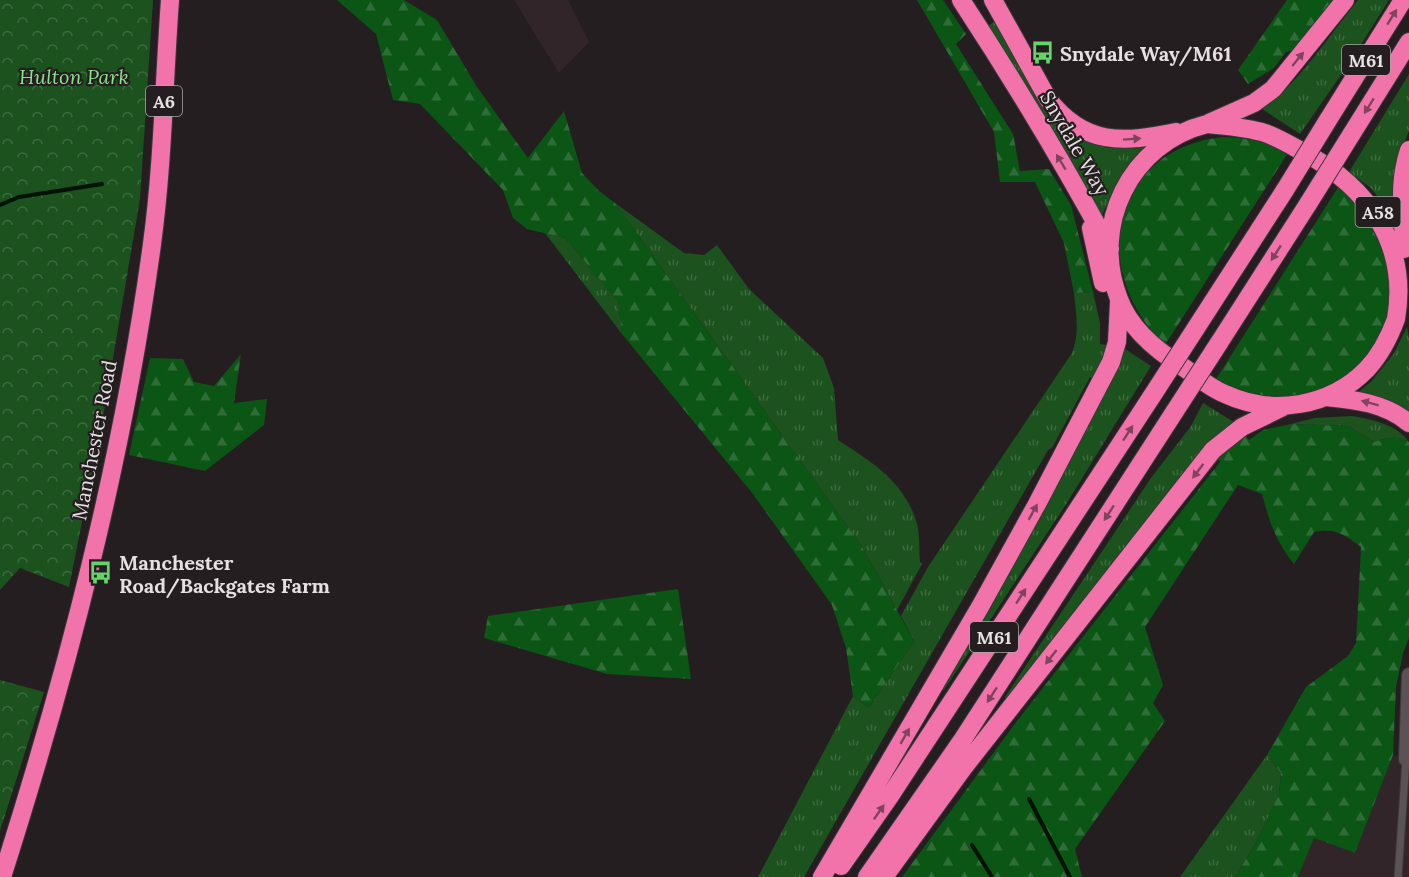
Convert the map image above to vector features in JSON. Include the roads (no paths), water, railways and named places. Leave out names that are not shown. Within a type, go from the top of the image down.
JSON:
[{"type":"highway","name":"Manchester Road","points":[[2,877],[80,610],[123,410],[144,298],[157,202],[170,0]]},
{"type":"highway","name":"Snydale Way","points":[[961,0],[1080,193],[1110,249]]},
{"type":"highway","name":"Snydale Way","points":[[993,0],[1036,80],[1059,114],[1086,132],[1108,139],[1138,139],[1186,129]]},
{"type":"highway","name":"M61","points":[[1207,124],[1258,100],[1281,80],[1345,0]]},
{"type":"highway","name":"M61","points":[[834,877],[890,796],[1197,328],[1403,0]]},
{"type":"highway","name":"M61","points":[[867,877],[963,739],[1308,204],[1409,42]]},
{"type":"highway","name":"A58","points":[[1409,306],[1404,272],[1391,232],[1379,213],[1362,194],[1323,163],[1267,134],[1235,126],[1207,124],[1186,129],[1150,154],[1133,172],[1121,194],[1113,219],[1110,249],[1119,299],[1131,321],[1165,356],[1222,393],[1244,402],[1282,406],[1326,397],[1369,402],[1392,411],[1409,423]]},
{"type":"highway","points":[[1404,272],[1401,181],[1409,150]]},
{"type":"highway","points":[[1080,193],[1110,316],[1110,341],[1103,376]]},
{"type":"highway","name":"A58","points":[[1326,397],[1353,381],[1374,362],[1382,350],[1399,310],[1404,272]]},
{"type":"highway","points":[[1103,376],[1111,362],[1117,342],[1119,299]]},
{"type":"highway","name":"M61","points":[[822,877],[985,597],[1037,504],[1103,376]]},
{"type":"highway","points":[[884,877],[964,768],[1213,450],[1238,429],[1282,406]]},
{"type":"street","points":[[1406,759],[1409,675]]},
{"type":"lane","points":[[1398,877],[1406,759]]},
{"type":"waterway","points":[[0,205],[19,197],[102,184]]},
{"type":"waterway","points":[[1029,799],[1070,877]]},
{"type":"waterway","points":[[972,845],[992,877]]},
{"type":"place","name":"Snydale Way/M61","points":[[1042,53]]},
{"type":"place","name":"Manchester Road/Backgates Farm","points":[[101,573]]},
{"type":"park label","name":"Hulton Park","points":[[74,76]]}]
